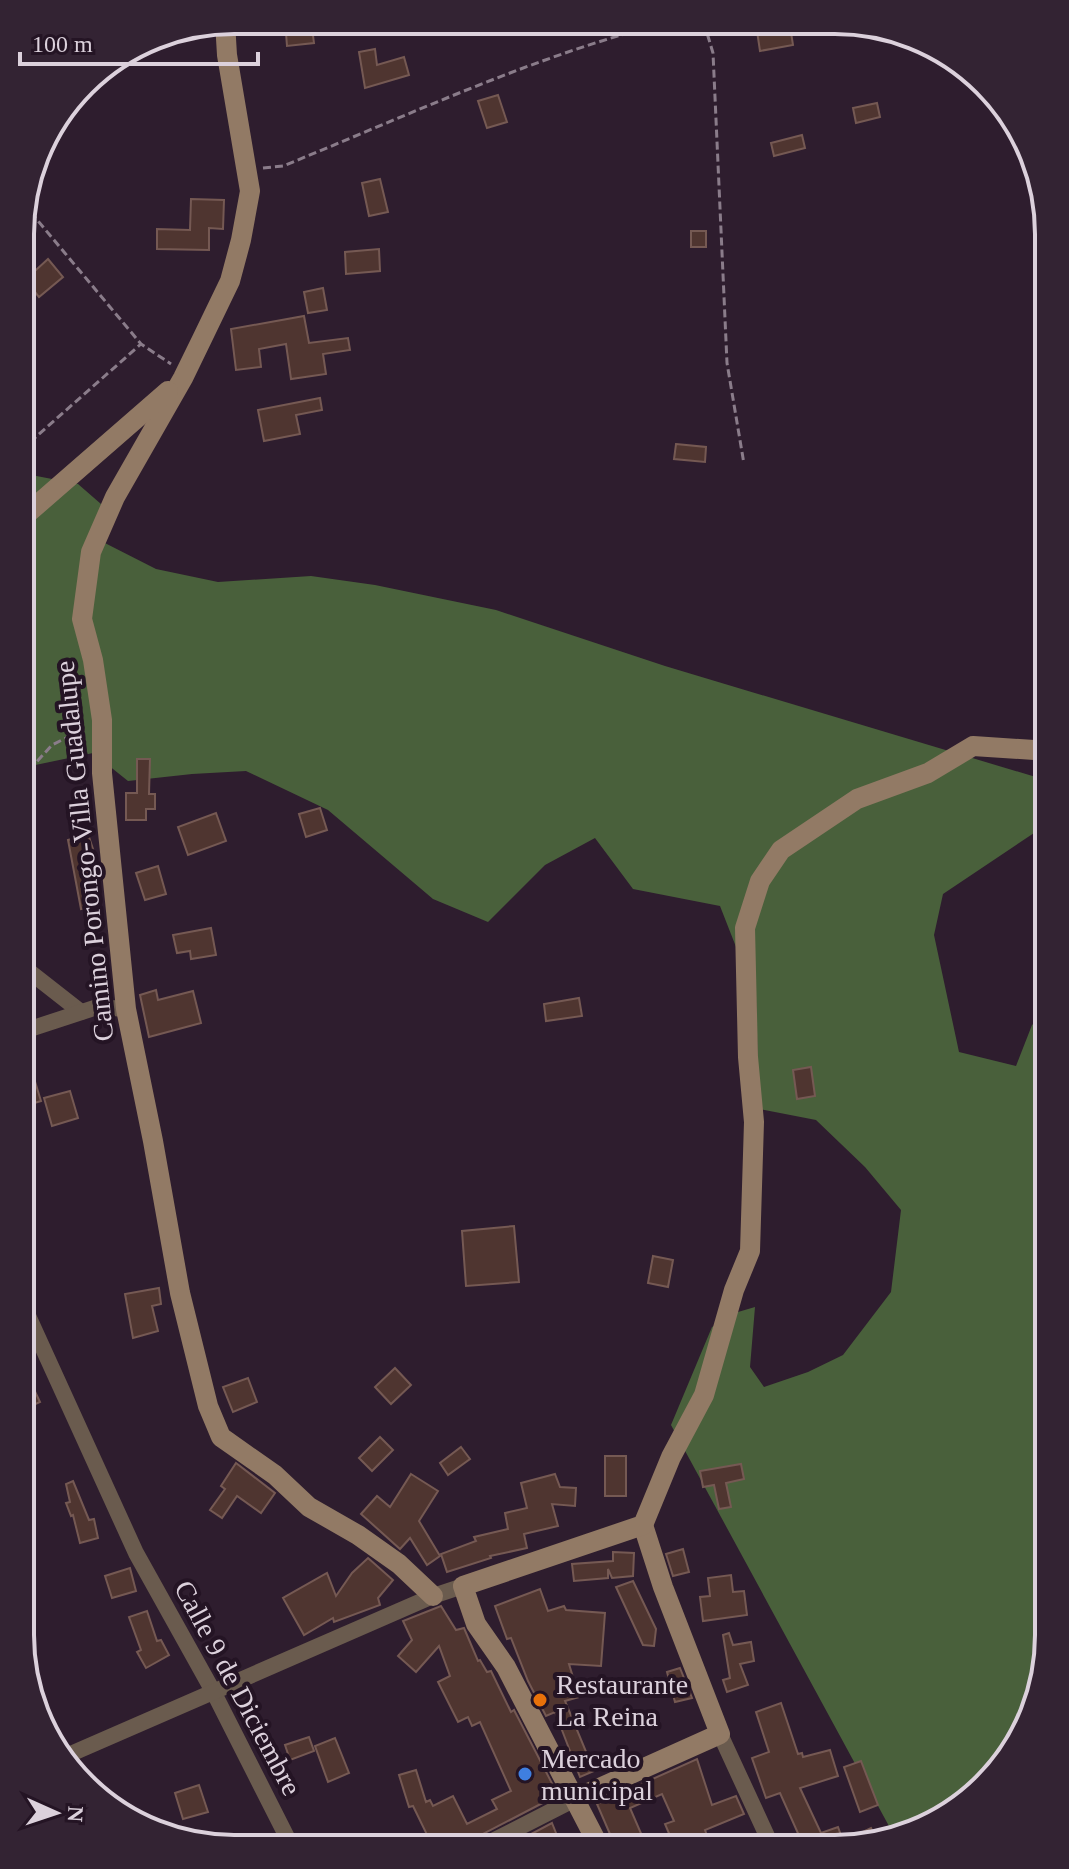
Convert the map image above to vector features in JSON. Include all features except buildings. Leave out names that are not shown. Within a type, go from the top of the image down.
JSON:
[{"type":"street","name":"Camino Porongo-Villa Guadalupe","points":[[226,34],[244,170],[250,191],[230,281],[183,378],[135,459],[91,552],[82,619],[93,660],[102,720],[102,773],[126,1009],[180,1293],[208,1406],[221,1437],[275,1475],[309,1507],[358,1535],[399,1564],[433,1596]]},
{"type":"street","points":[[34,508],[183,378]]},
{"type":"street","points":[[767,1835],[720,1734],[663,1587],[643,1525],[671,1457],[704,1395],[734,1290],[750,1251],[754,1122],[745,928],[760,881],[781,850],[857,799],[928,773],[973,746],[1035,750]]},
{"type":"street","points":[[34,975],[81,1012]]},
{"type":"street","points":[[34,1028],[97,1007],[126,1009]]},
{"type":"street","name":"Calle 9 de Diciembre","points":[[34,1329],[136,1553],[214,1693],[286,1835]]},
{"type":"street","points":[[73,1753],[433,1596],[643,1525]]},
{"type":"street","points":[[463,1586],[476,1624],[506,1667],[593,1835]]},
{"type":"street","points":[[504,1835],[575,1799],[720,1734]]},
{"type":"path","points":[[244,170],[283,166],[538,63],[620,34]]},
{"type":"path","points":[[707,34],[713,53],[727,363],[744,464]]},
{"type":"path","points":[[35,218],[141,344],[171,364],[183,378]]},
{"type":"path","points":[[34,439],[141,344]]},
{"type":"path","points":[[34,765],[52,745],[102,720]]},
{"type":"green space","points":[[34,476],[78,484],[101,504],[99,540],[156,569],[218,582],[311,576],[375,585],[496,610],[665,666],[1035,777],[1035,832],[943,894],[934,935],[959,1052],[1016,1066],[1035,1023],[1035,1648],[1024,1699],[1014,1723],[994,1757],[967,1785],[923,1814],[889,1827],[671,1425],[712,1327],[738,1312],[755,1307],[750,1367],[764,1387],[808,1372],[843,1355],[891,1292],[901,1210],[865,1167],[816,1120],[759,1109],[756,998],[720,906],[633,889],[595,838],[545,865],[488,922],[433,899],[328,810],[246,771],[128,781],[93,753],[34,765]]},
{"type":"place","name":"Restaurante La Reina","points":[[540,1700]]},
{"type":"place","name":"Mercado municipal","points":[[525,1774]]}]
